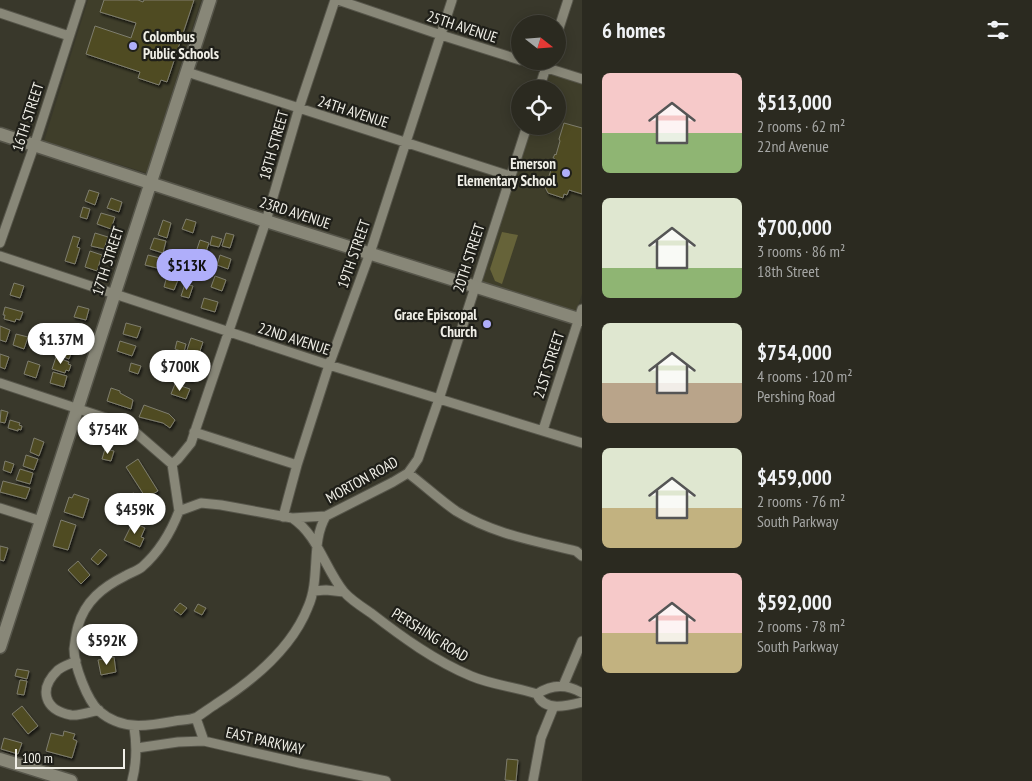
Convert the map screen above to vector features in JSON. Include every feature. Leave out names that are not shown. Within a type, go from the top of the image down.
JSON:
[{"type":"main road","name":"17TH STREET","points":[[0,647],[2,631],[41,522],[210,0]]},
{"type":"main road","name":"23RD AVENUE","points":[[0,134],[475,287],[581,316]]},
{"type":"main road","points":[[0,759],[55,779],[71,781]]},
{"type":"street","name":"16TH STREET","points":[[0,243],[34,146],[81,0]]},
{"type":"street","name":"25TH AVENUE","points":[[337,0],[511,57]]},
{"type":"street","name":"18TH STREET","points":[[172,464],[190,442],[194,432],[266,221],[299,108],[337,0]]},
{"type":"street","name":"19TH STREET","points":[[287,517],[297,465],[329,365],[370,253],[452,0]]},
{"type":"street","points":[[563,15],[568,0]]},
{"type":"street","points":[[0,13],[69,36]]},
{"type":"street","points":[[561,70],[582,79]]},
{"type":"street","name":"24TH AVENUE","points":[[187,72],[405,144],[510,176]]},
{"type":"street","name":"20TH STREET","points":[[439,399],[524,135]]},
{"type":"street","name":"22ND AVENUE","points":[[0,256],[329,365],[582,443]]},
{"type":"street","name":"21ST STREET","points":[[543,430],[581,316]]},
{"type":"street","points":[[0,383],[127,425],[172,464],[179,511],[164,542],[141,568],[106,586],[90,600],[81,616],[74,649],[76,661],[90,699],[109,718],[134,727],[196,718],[204,741]]},
{"type":"street","name":"MORTON ROAD","points":[[196,718],[253,679],[298,628],[308,609],[314,591],[317,536],[326,516],[408,473],[418,459],[439,399]]},
{"type":"street","points":[[194,432],[297,465]]},
{"type":"street","points":[[408,473],[456,510],[486,526],[518,538],[576,551],[582,556]]},
{"type":"street","points":[[179,511],[202,503],[287,517],[326,516]]},
{"type":"street","points":[[0,508],[41,522]]},
{"type":"street","name":"PERSHING ROAD","points":[[287,517],[303,525],[344,592],[412,643],[472,677],[537,694],[540,701],[546,706],[554,706]]},
{"type":"street","points":[[314,591],[344,592]]},
{"type":"street","points":[[564,686],[582,641]]},
{"type":"street","points":[[76,661],[60,668],[52,677],[46,692],[48,703],[57,711],[74,716],[99,710]]},
{"type":"street","points":[[537,694],[552,687],[564,686],[574,688],[582,693]]},
{"type":"street","points":[[533,781],[541,738],[554,706],[582,702]]},
{"type":"street","points":[[132,781],[137,748],[134,727]]},
{"type":"street","name":"EAST PARKWAY","points":[[137,748],[178,742],[204,741],[386,781]]},
{"type":"shaded area","points":[[88,0],[201,0],[147,173],[44,141]]},
{"type":"shaded area","points":[[545,71],[582,84],[582,294],[576,312],[480,283],[525,135],[566,135],[566,80],[542,80]]},
{"type":"shaded area","points":[[502,232],[518,235],[502,284],[495,281],[490,269]]},
{"type":"building","name":"Colombus Public Schools","points":[[104,0],[138,0],[143,2],[144,0],[194,0],[167,82],[161,80],[159,85],[138,78],[140,72],[86,54],[95,26],[131,38],[136,23],[100,12]]},
{"type":"building","name":"Emerson Elementary School","points":[[566,124],[582,128],[582,194],[569,190],[567,195],[564,194],[563,198],[548,193],[545,187],[555,159],[553,158],[556,155],[560,135],[566,135]]},
{"type":"building","points":[[89,190],[99,193],[95,205],[85,201]]},
{"type":"building","points":[[111,198],[122,202],[119,212],[107,208]]},
{"type":"building","points":[[83,207],[90,209],[87,219],[80,217]]},
{"type":"building","points":[[101,213],[115,217],[111,229],[97,224]]},
{"type":"building","points":[[186,219],[196,222],[193,233],[182,229]]},
{"type":"building","points":[[163,220],[171,223],[167,238],[158,235]]},
{"type":"building","points":[[95,233],[108,237],[104,249],[91,246]]},
{"type":"building","points":[[226,233],[234,235],[230,248],[222,246]]},
{"type":"building","points":[[73,236],[80,238],[77,247],[80,248],[75,264],[65,261]]},
{"type":"building","points":[[212,236],[222,239],[219,247],[210,245]]},
{"type":"building","points":[[154,238],[166,241],[163,253],[150,249]]},
{"type":"building","points":[[200,240],[209,243],[206,252],[197,249]]},
{"type":"building","points":[[90,251],[102,255],[97,271],[85,267]]},
{"type":"building","points":[[148,255],[160,258],[157,268],[145,265]]},
{"type":"building","points":[[220,255],[231,259],[228,269],[217,265]]},
{"type":"building","points":[[161,263],[172,267],[170,276],[159,272]]},
{"type":"building","points":[[167,276],[178,280],[174,290],[164,287]]},
{"type":"building","points":[[215,276],[226,280],[222,291],[211,287]]},
{"type":"building","points":[[14,283],[24,286],[20,298],[10,295]]},
{"type":"building","points":[[185,284],[193,286],[189,298],[181,296]]},
{"type":"building","points":[[204,298],[218,302],[215,312],[201,308]]},
{"type":"building","points":[[78,306],[89,309],[86,320],[74,317]]},
{"type":"building","points":[[5,307],[23,312],[20,320],[16,319],[15,322],[4,319]]},
{"type":"building","points":[[126,323],[141,327],[137,338],[123,334]]},
{"type":"building","points":[[0,326],[10,330],[6,342],[0,340]]},
{"type":"building","points":[[16,334],[28,337],[24,349],[13,345]]},
{"type":"building","points":[[191,338],[203,342],[199,354],[187,350]]},
{"type":"building","points":[[120,341],[136,346],[132,356],[117,351]]},
{"type":"building","points":[[177,341],[186,344],[184,352],[175,349]]},
{"type":"building","points":[[60,342],[74,346],[69,359],[56,354]]},
{"type":"building","points":[[0,354],[9,357],[5,369],[0,367]]},
{"type":"building","points":[[56,357],[69,362],[68,364],[71,365],[69,371],[66,370],[65,373],[52,369]]},
{"type":"building","points":[[187,358],[198,362],[192,380],[180,377]]},
{"type":"building","points":[[28,361],[40,365],[36,378],[24,374]]},
{"type":"building","points":[[131,363],[141,366],[138,374],[129,371]]},
{"type":"building","points":[[53,372],[67,376],[64,387],[50,383]]},
{"type":"building","points":[[175,384],[190,389],[186,399],[171,394]]},
{"type":"building","points":[[111,388],[120,391],[120,393],[133,400],[131,409],[107,401]]},
{"type":"building","points":[[144,405],[169,414],[175,420],[170,428],[163,423],[139,417]]},
{"type":"building","points":[[1,410],[8,412],[5,423],[0,422]]},
{"type":"building","points":[[10,420],[20,423],[19,425],[22,426],[21,430],[8,428]]},
{"type":"building","points":[[34,438],[44,442],[39,456],[30,452]]},
{"type":"building","points":[[105,449],[114,451],[111,461],[102,459]]},
{"type":"building","points":[[26,455],[38,459],[34,470],[23,466]]},
{"type":"building","points":[[138,459],[158,491],[146,498],[126,467]]},
{"type":"building","points":[[5,461],[14,464],[11,473],[3,470]]},
{"type":"building","points":[[20,469],[33,473],[30,484],[16,480]]},
{"type":"building","points":[[3,481],[30,488],[26,499],[0,492]]},
{"type":"building","points":[[134,493],[136,506],[125,506],[123,496]]},
{"type":"building","points":[[74,494],[89,499],[83,518],[64,512],[69,497],[72,498]]},
{"type":"building","points":[[141,497],[149,502],[144,509],[152,514],[147,522],[132,513]]},
{"type":"building","points":[[61,520],[76,525],[68,550],[53,546]]},
{"type":"building","points":[[133,522],[145,528],[141,537],[144,538],[140,547],[124,540]]},
{"type":"building","points":[[0,546],[8,548],[4,561],[0,560]]},
{"type":"building","points":[[100,549],[107,555],[98,565],[91,559]]},
{"type":"building","points":[[78,561],[90,575],[81,584],[68,570]]},
{"type":"building","points":[[180,603],[187,608],[181,615],[174,610]]},
{"type":"building","points":[[198,604],[206,608],[202,615],[194,611]]},
{"type":"building","points":[[107,627],[117,629],[115,637],[124,639],[121,650],[112,648],[110,655],[101,653]]},
{"type":"building","points":[[114,657],[116,672],[101,675],[98,660]]},
{"type":"building","points":[[17,669],[29,671],[27,679],[15,676]]},
{"type":"building","points":[[20,680],[27,681],[24,695],[17,694]]},
{"type":"building","points":[[22,706],[38,726],[28,734],[12,714]]},
{"type":"building","points":[[64,731],[75,734],[73,739],[77,741],[72,758],[46,751],[51,733],[63,736]]},
{"type":"building","points":[[4,738],[22,743],[18,754],[1,749]]},
{"type":"building","points":[[507,759],[518,760],[516,781],[505,780]]},
{"type":"place","name":"Colombus Public Schools","points":[[133,46]]},
{"type":"place","name":"Emerson Elementary School","points":[[566,173]]},
{"type":"place","name":"Grace Episcopal Church","points":[[487,324]]}]
